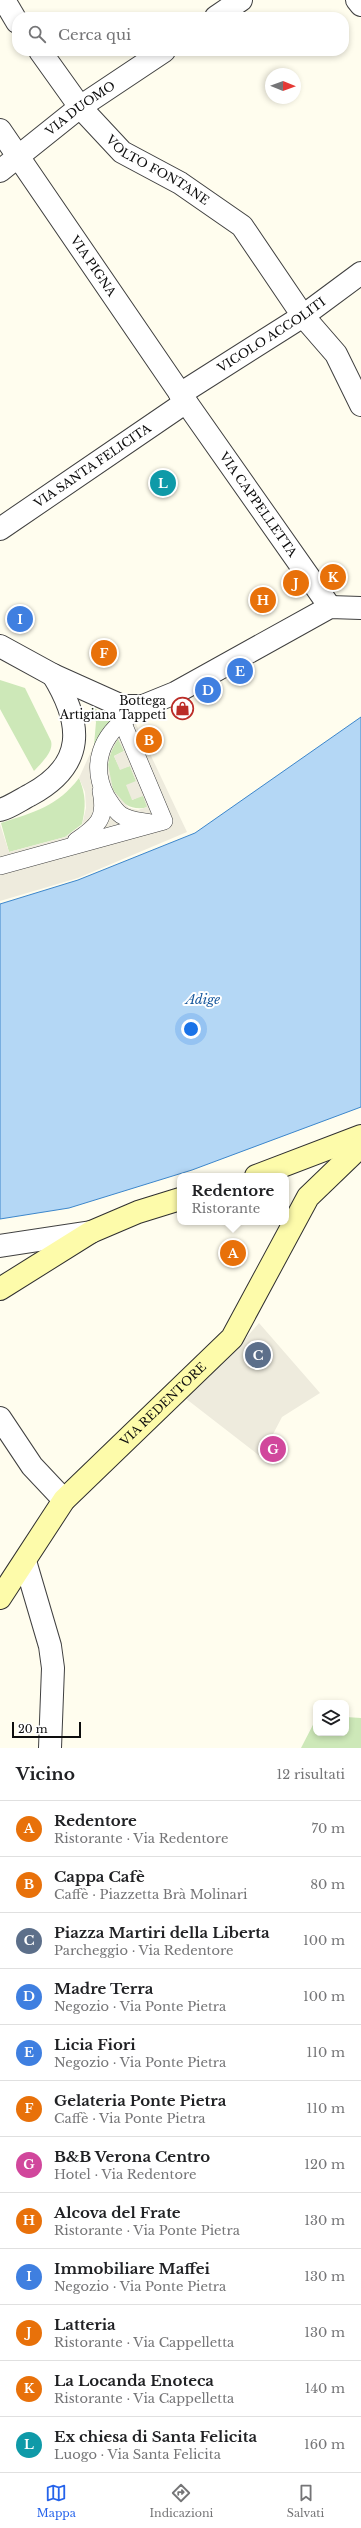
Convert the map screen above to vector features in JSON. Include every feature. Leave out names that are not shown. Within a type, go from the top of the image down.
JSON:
[{"type":"main road","points":[[264,1173],[361,1136]]},
{"type":"main road","name":"VIA REDENTORE","points":[[0,1598],[64,1500],[232,1338],[308,1197],[361,1146]]},
{"type":"main road","points":[[301,1160],[308,1179],[308,1197]]},
{"type":"main road","points":[[0,1288],[91,1232],[138,1212],[177,1200]]},
{"type":"street","points":[[4,0],[12,14]]},
{"type":"street","points":[[223,12],[241,0]]},
{"type":"street","points":[[357,0],[361,5]]},
{"type":"street","name":"VOLTO FONTANE","points":[[44,56],[80,107],[122,152],[180,183],[242,226],[304,316]]},
{"type":"street","name":"VIA DUOMO","points":[[0,171],[20,158],[80,107],[156,56]]},
{"type":"street","name":"VIA PIGNA","points":[[0,130],[183,398]]},
{"type":"street","name":"VICOLO ACCOLITI","points":[[183,398],[304,316],[361,273]]},
{"type":"street","points":[[304,316],[336,354],[361,405]]},
{"type":"street","name":"VIA SANTA FELICITA","points":[[0,529],[183,398]]},
{"type":"street","name":"VIA CAPPELLETTA","points":[[183,398],[330,607]]},
{"type":"street","points":[[69,846],[98,823],[104,807],[94,757],[122,721],[143,706],[175,693],[330,607],[361,608]]},
{"type":"street","points":[[0,646],[52,675],[122,706],[143,706]]},
{"type":"street","points":[[0,810],[45,786],[59,772],[72,750],[74,723],[67,698],[52,675]]},
{"type":"street","points":[[1,863],[164,820],[122,721]]},
{"type":"street","points":[[99,781],[110,804],[121,815],[153,824]]},
{"type":"street","points":[[0,1246],[91,1232]]},
{"type":"street","points":[[0,1418],[32,1466],[64,1500]]},
{"type":"street","points":[[25,1561],[50,1646],[53,1668],[50,1748]]},
{"type":"green space","points":[[0,680],[25,688],[51,741],[51,749],[49,753],[34,771],[0,709]]},
{"type":"green space","points":[[90,706],[105,714],[120,715],[103,729],[94,745],[96,722]]},
{"type":"green space","points":[[118,738],[124,751],[114,756],[120,769],[130,766],[136,781],[132,800],[143,795],[148,807],[131,807],[124,803],[113,790],[108,774],[108,765],[109,758]]},
{"type":"green space","points":[[79,778],[85,801],[82,824],[65,837],[9,852],[1,823],[34,812],[53,802],[71,788]]},
{"type":"green space","points":[[349,1717],[361,1718],[361,1748],[301,1748],[313,1725],[313,1736],[349,1736]]},
{"type":"shaded area","points":[[112,720],[135,722],[187,832],[78,878],[0,901],[0,824],[9,852],[65,837],[82,825],[86,808],[85,792],[79,778],[103,729]],"holes":[[[118,739],[124,751],[114,756],[120,770],[130,766],[136,781],[126,785],[132,800],[143,796],[147,807],[138,810],[129,808],[113,790],[108,764],[111,752]]]},
{"type":"shaded area","points":[[259,1323],[320,1393],[282,1417],[261,1457],[185,1398],[237,1348]]},
{"type":"water","name":"Adige","points":[[361,717],[361,1107],[192,1170],[177,1173],[177,1175],[69,1208],[0,1219],[0,904],[78,880],[195,833]]},
{"type":"place","name":"Ex chiesa di Santa Felicita","points":[[163,483]]},
{"type":"place","name":"La Locanda Enoteca","points":[[333,577]]},
{"type":"place","name":"Latteria","points":[[296,583]]},
{"type":"place","name":"Alcova del Frate","points":[[263,600]]},
{"type":"place","name":"Immobiliare Maffei","points":[[20,619]]},
{"type":"place","name":"Gelateria Ponte Pietra","points":[[104,653]]},
{"type":"place","name":"Licia Fiori","points":[[240,671]]},
{"type":"place","name":"Madre Terra","points":[[208,690]]},
{"type":"place","name":"Bottega Artigiana Tappeti","points":[[182,708]]},
{"type":"place","name":"Cappa Cafè","points":[[149,740]]},
{"type":"place","name":"Redentore","points":[[233,1253]]},
{"type":"place","name":"Piazza Martiri della Liberta","points":[[258,1355]]},
{"type":"place","name":"B&B Verona Centro","points":[[273,1449]]}]
